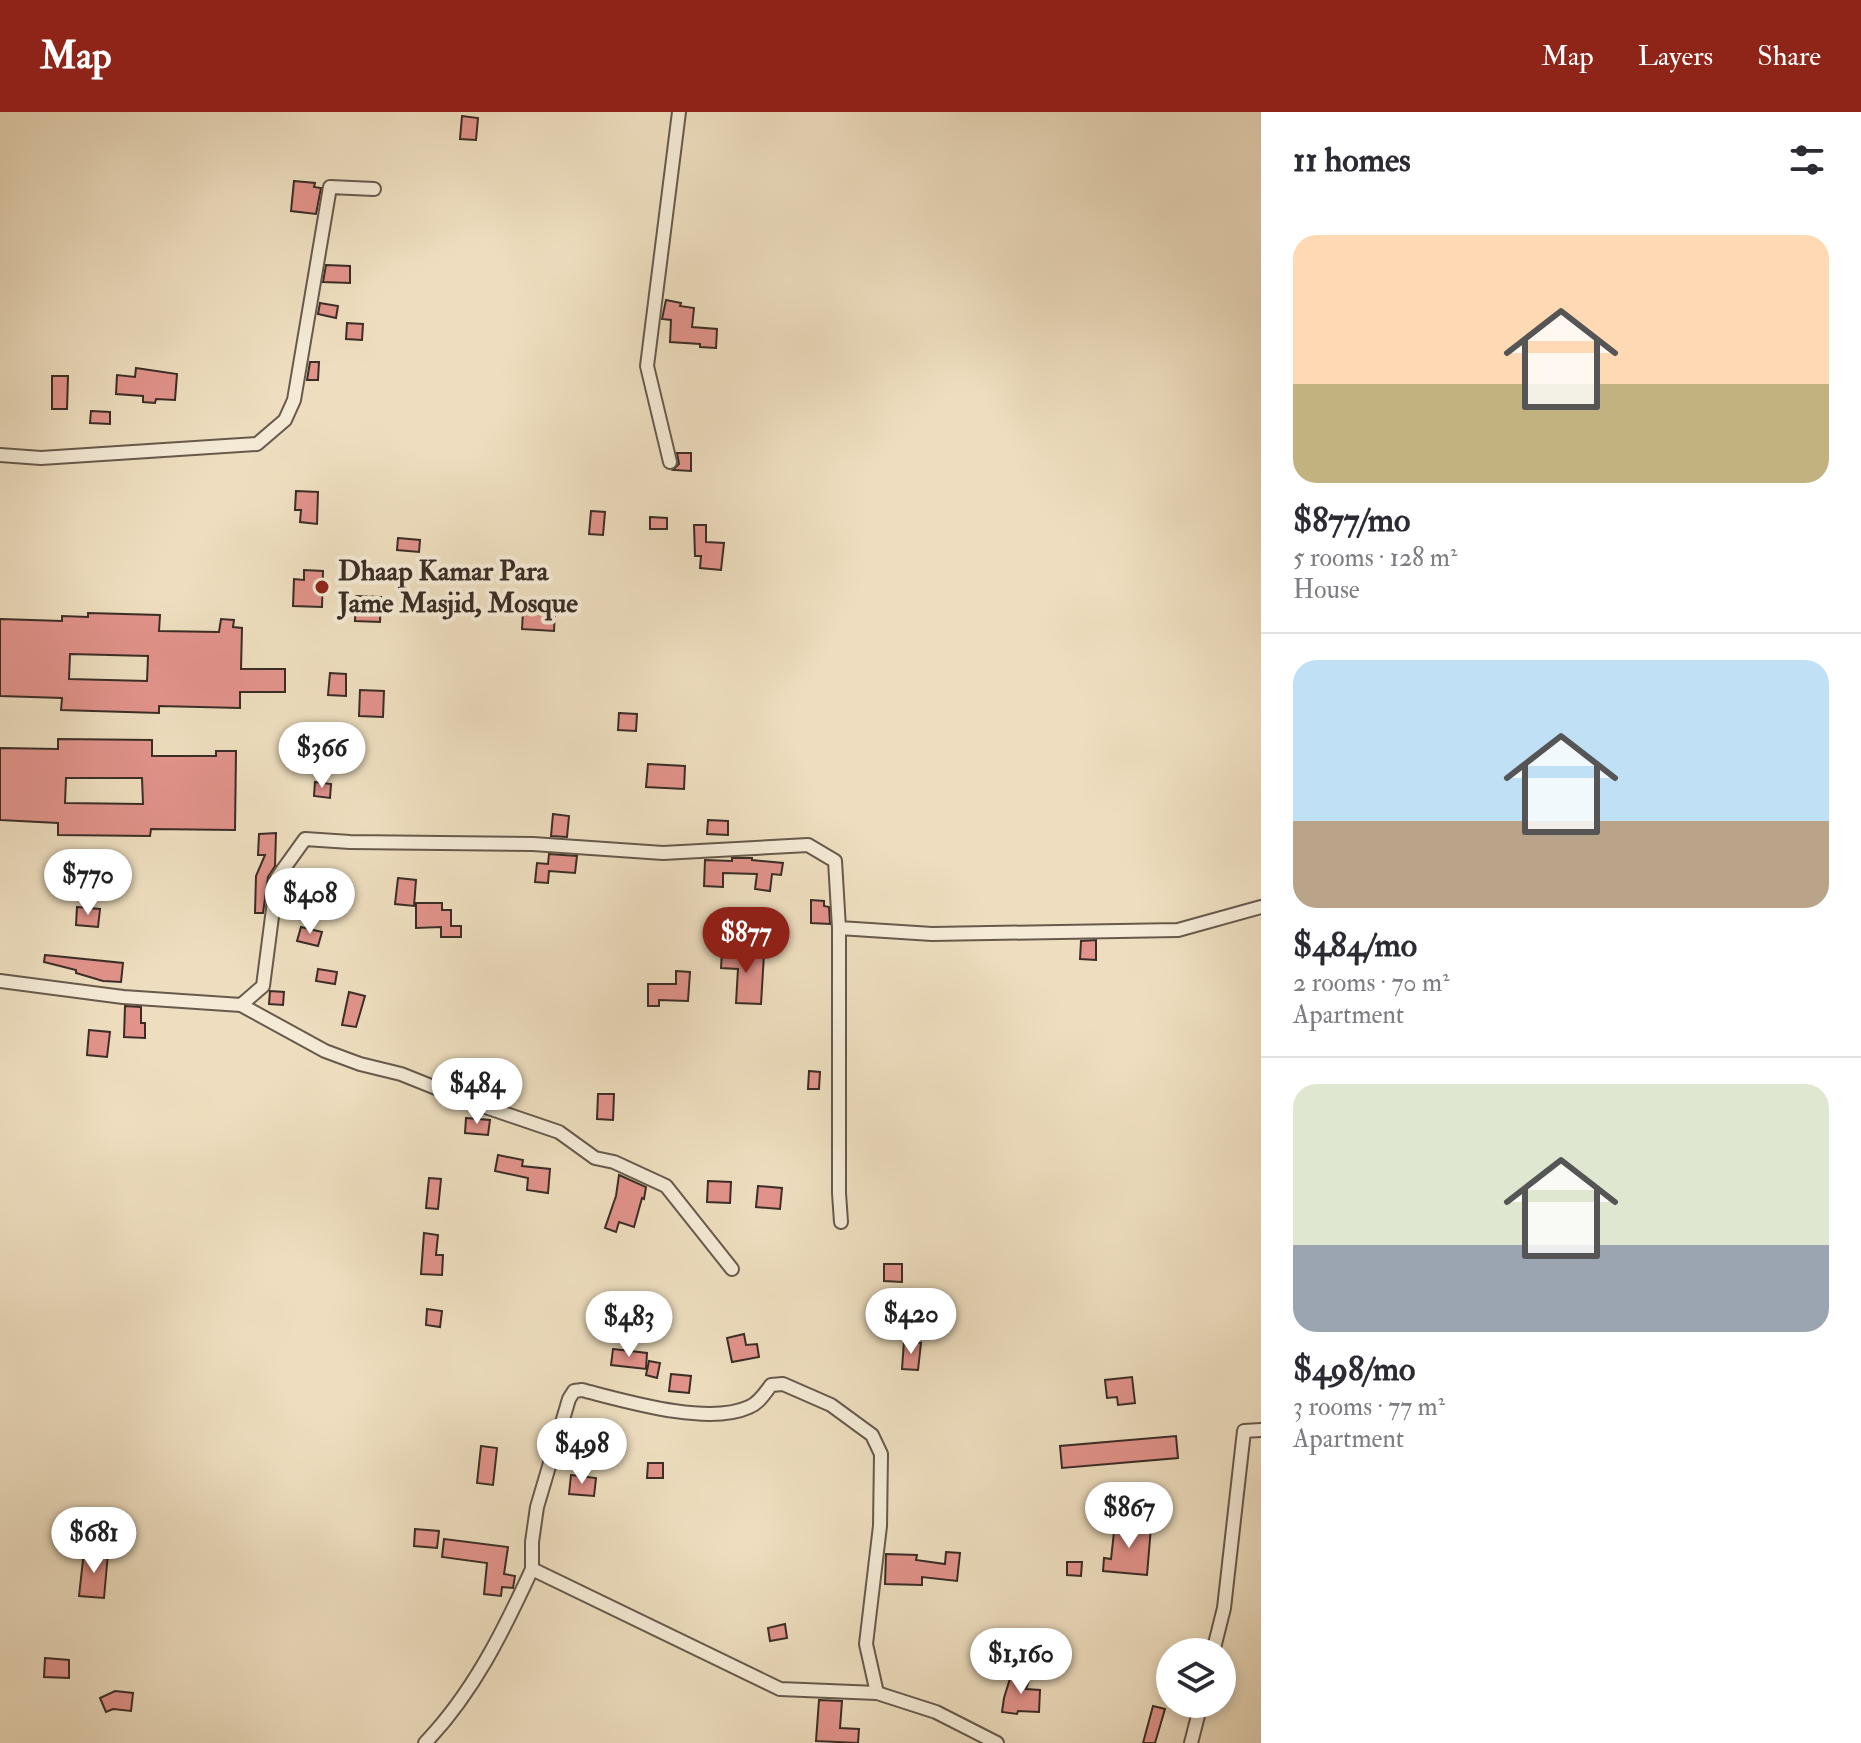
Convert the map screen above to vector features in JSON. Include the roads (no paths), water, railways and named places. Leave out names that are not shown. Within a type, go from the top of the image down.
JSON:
[{"type":"street","points":[[670,462],[647,366],[679,112]]},
{"type":"street","points":[[0,455],[41,458],[257,444],[285,420],[294,400],[330,187],[374,189]]},
{"type":"street","points":[[241,1005],[263,986],[277,878],[305,839],[533,844],[663,853],[808,845],[835,861],[839,928],[841,1222]]},
{"type":"street","points":[[839,928],[932,934],[1178,930],[1261,907]]},
{"type":"street","points":[[0,981],[123,997],[241,1005],[325,1051],[401,1074],[559,1132],[595,1158],[614,1162],[666,1186],[732,1269]]},
{"type":"street","points":[[425,1743],[445,1722],[487,1662],[532,1569],[537,1507],[569,1399],[574,1391],[582,1390],[667,1411],[727,1413],[750,1407],[771,1385],[783,1384],[831,1405],[872,1435],[881,1454],[880,1526],[866,1644],[877,1693]]},
{"type":"street","points":[[1216,1638],[1224,1608],[1244,1431],[1261,1430]]},
{"type":"street","points":[[532,1569],[780,1689],[877,1693],[936,1712],[997,1743]]},
{"type":"street","points":[[1191,1743],[1197,1718]]},
{"type":"place","name":"Dhaap Kamar Para Jame Masjid, Mosque","points":[[322,587]]}]
